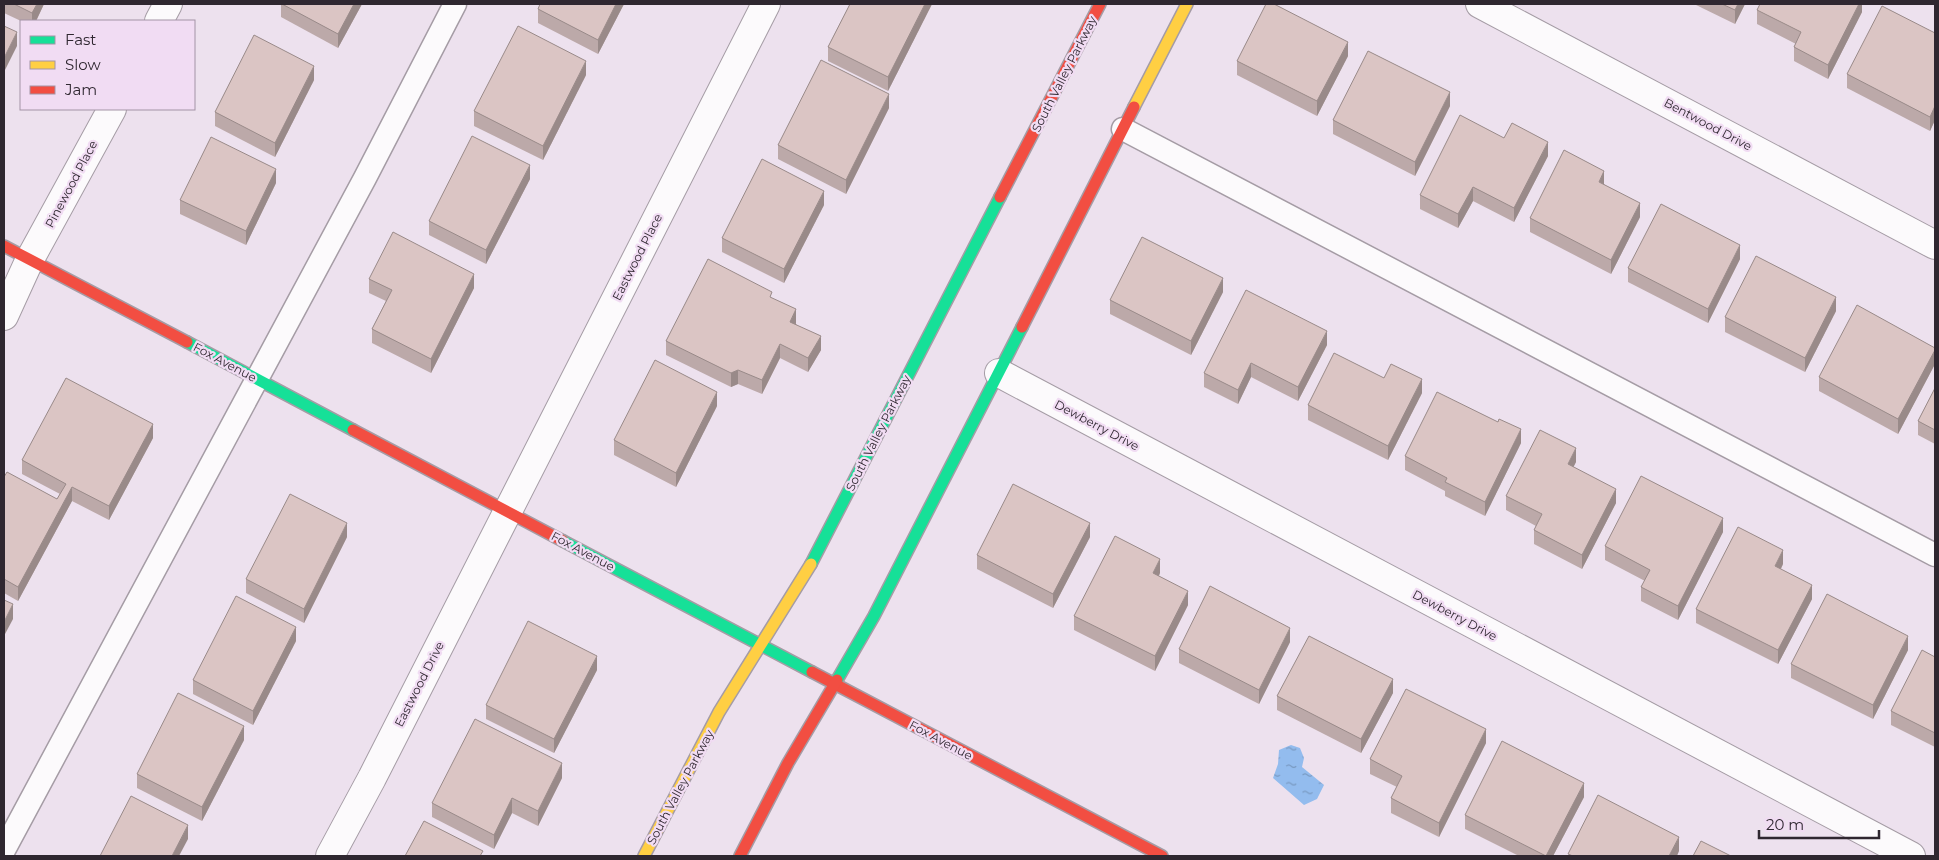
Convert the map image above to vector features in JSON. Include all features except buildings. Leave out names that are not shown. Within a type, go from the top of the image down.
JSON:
[{"type":"main road","name":"South Valley Parkway","points":[[644,856],[719,712],[803,579],[1100,4]]},
{"type":"main road","points":[[740,856],[788,763],[874,616],[1187,4]]},
{"type":"main road","name":"Fox Avenue","points":[[4,246],[1162,856]]},
{"type":"street","points":[[160,20],[168,4]]},
{"type":"street","name":"Eastwood Place","points":[[508,511],[766,4]]},
{"type":"street","name":"Bentwood Drive","points":[[1480,4],[1935,245]]},
{"type":"street","name":"Pinewood Place","points":[[4,316],[30,259],[111,110]]},
{"type":"street","name":"Dewberry Drive","points":[[999,373],[1911,856]]},
{"type":"street","name":"Eastwood Drive","points":[[330,856],[508,511]]},
{"type":"lane","points":[[4,850],[365,178],[455,4]]},
{"type":"lane","points":[[1123,129],[1935,555]]},
{"type":"water","points":[[1291,745],[1300,748],[1304,758],[1302,767],[1324,785],[1317,799],[1304,805],[1273,778],[1278,764],[1279,750]]},
{"type":"traffic: fast","points":[[811,564],[1000,197]]},
{"type":"traffic: fast","points":[[837,680],[874,616],[1022,327]]},
{"type":"traffic: fast","points":[[187,342],[353,430]]},
{"type":"traffic: fast","points":[[563,541],[812,672]]},
{"type":"traffic: slow","points":[[1134,107],[1187,4]]},
{"type":"traffic: slow","points":[[644,856],[719,712],[811,564]]},
{"type":"traffic: jam","points":[[1000,197],[1100,4]]},
{"type":"traffic: jam","points":[[1022,327],[1134,107]]},
{"type":"traffic: jam","points":[[4,246],[187,342]]},
{"type":"traffic: jam","points":[[353,430],[563,541]]},
{"type":"traffic: jam","points":[[812,672],[1162,856]]},
{"type":"traffic: jam","points":[[740,856],[788,763],[837,680]]}]
